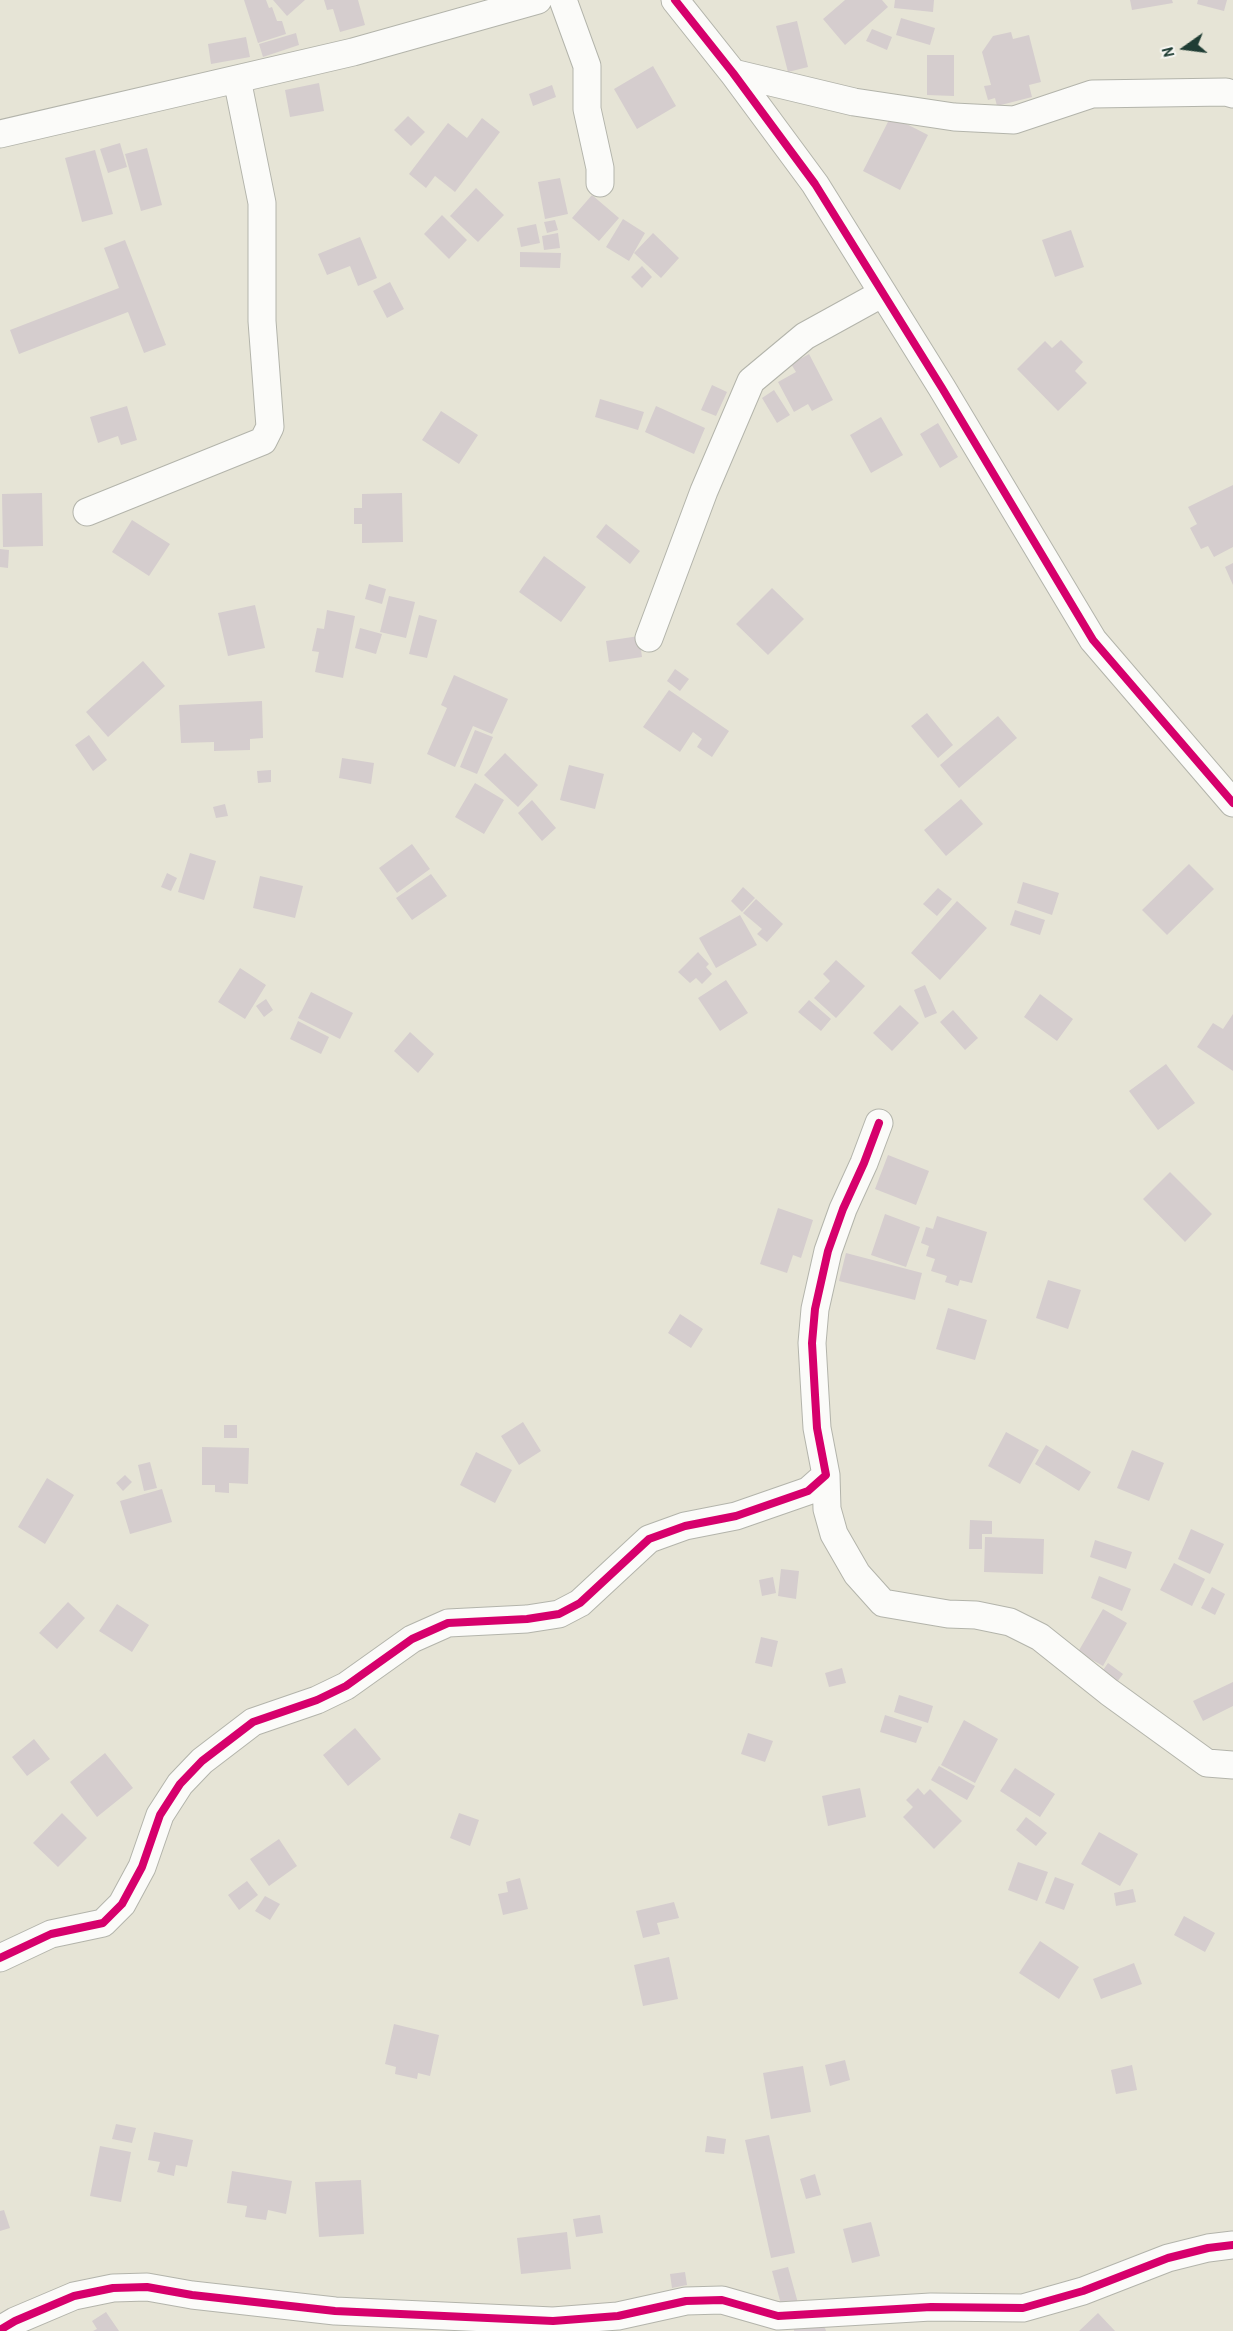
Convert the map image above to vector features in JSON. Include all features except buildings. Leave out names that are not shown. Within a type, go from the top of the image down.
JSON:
[{"type":"street","points":[[0,134],[353,52],[538,0]]},
{"type":"street","points":[[563,0],[587,66],[587,109],[600,168],[600,183]]},
{"type":"street","points":[[675,0],[733,73],[815,184],[1093,640],[1233,803]]},
{"type":"street","points":[[733,73],[854,102],[954,117],[1014,120],[1092,94],[1226,92],[1233,94]]},
{"type":"street","points":[[87,512],[130,497],[263,441],[270,427],[262,321],[262,203],[237,79]]},
{"type":"street","points":[[649,638],[704,491],[751,381],[805,336],[883,293]]},
{"type":"street","points":[[879,1123],[828,1251],[815,1309],[812,1343],[817,1428],[826,1474],[828,1509],[834,1534],[857,1574],[883,1603],[948,1614],[976,1615],[1010,1622],[1040,1637],[1109,1692],[1207,1763],[1233,1766]]},
{"type":"street","points":[[0,1958],[51,1934],[103,1923],[122,1904],[142,1867],[160,1815],[180,1784],[202,1761],[253,1722],[317,1700],[346,1686],[412,1639],[448,1623],[528,1619],[559,1614],[580,1603],[649,1539],[685,1526],[736,1515],[808,1491],[826,1474]]},
{"type":"street","points":[[0,2330],[15,2321],[74,2296],[113,2288],[147,2287],[192,2295],[334,2311],[553,2321],[618,2316],[686,2301],[722,2300],[780,2324],[931,2307],[1023,2308],[1083,2291],[1168,2258],[1208,2248],[1233,2245]]},
{"type":"cycle path","points":[[675,0],[733,73],[815,184],[942,388],[1093,640],[1233,803]]},
{"type":"cycle path","points":[[0,1958],[51,1934],[103,1923],[122,1904],[142,1867],[160,1815],[180,1784],[202,1761],[253,1722],[317,1700],[346,1686],[412,1639],[448,1623],[527,1619],[559,1614],[580,1603],[649,1539],[685,1526],[736,1516],[808,1491],[826,1475],[817,1428],[812,1343],[815,1309],[828,1251],[879,1123]]},
{"type":"cycle path","points":[[0,2330],[15,2321],[74,2296],[113,2288],[147,2287],[192,2295],[335,2311],[553,2321],[618,2316],[686,2301],[722,2300],[778,2316],[931,2307],[1023,2308],[1083,2291],[1168,2258],[1208,2248],[1233,2245]]}]
